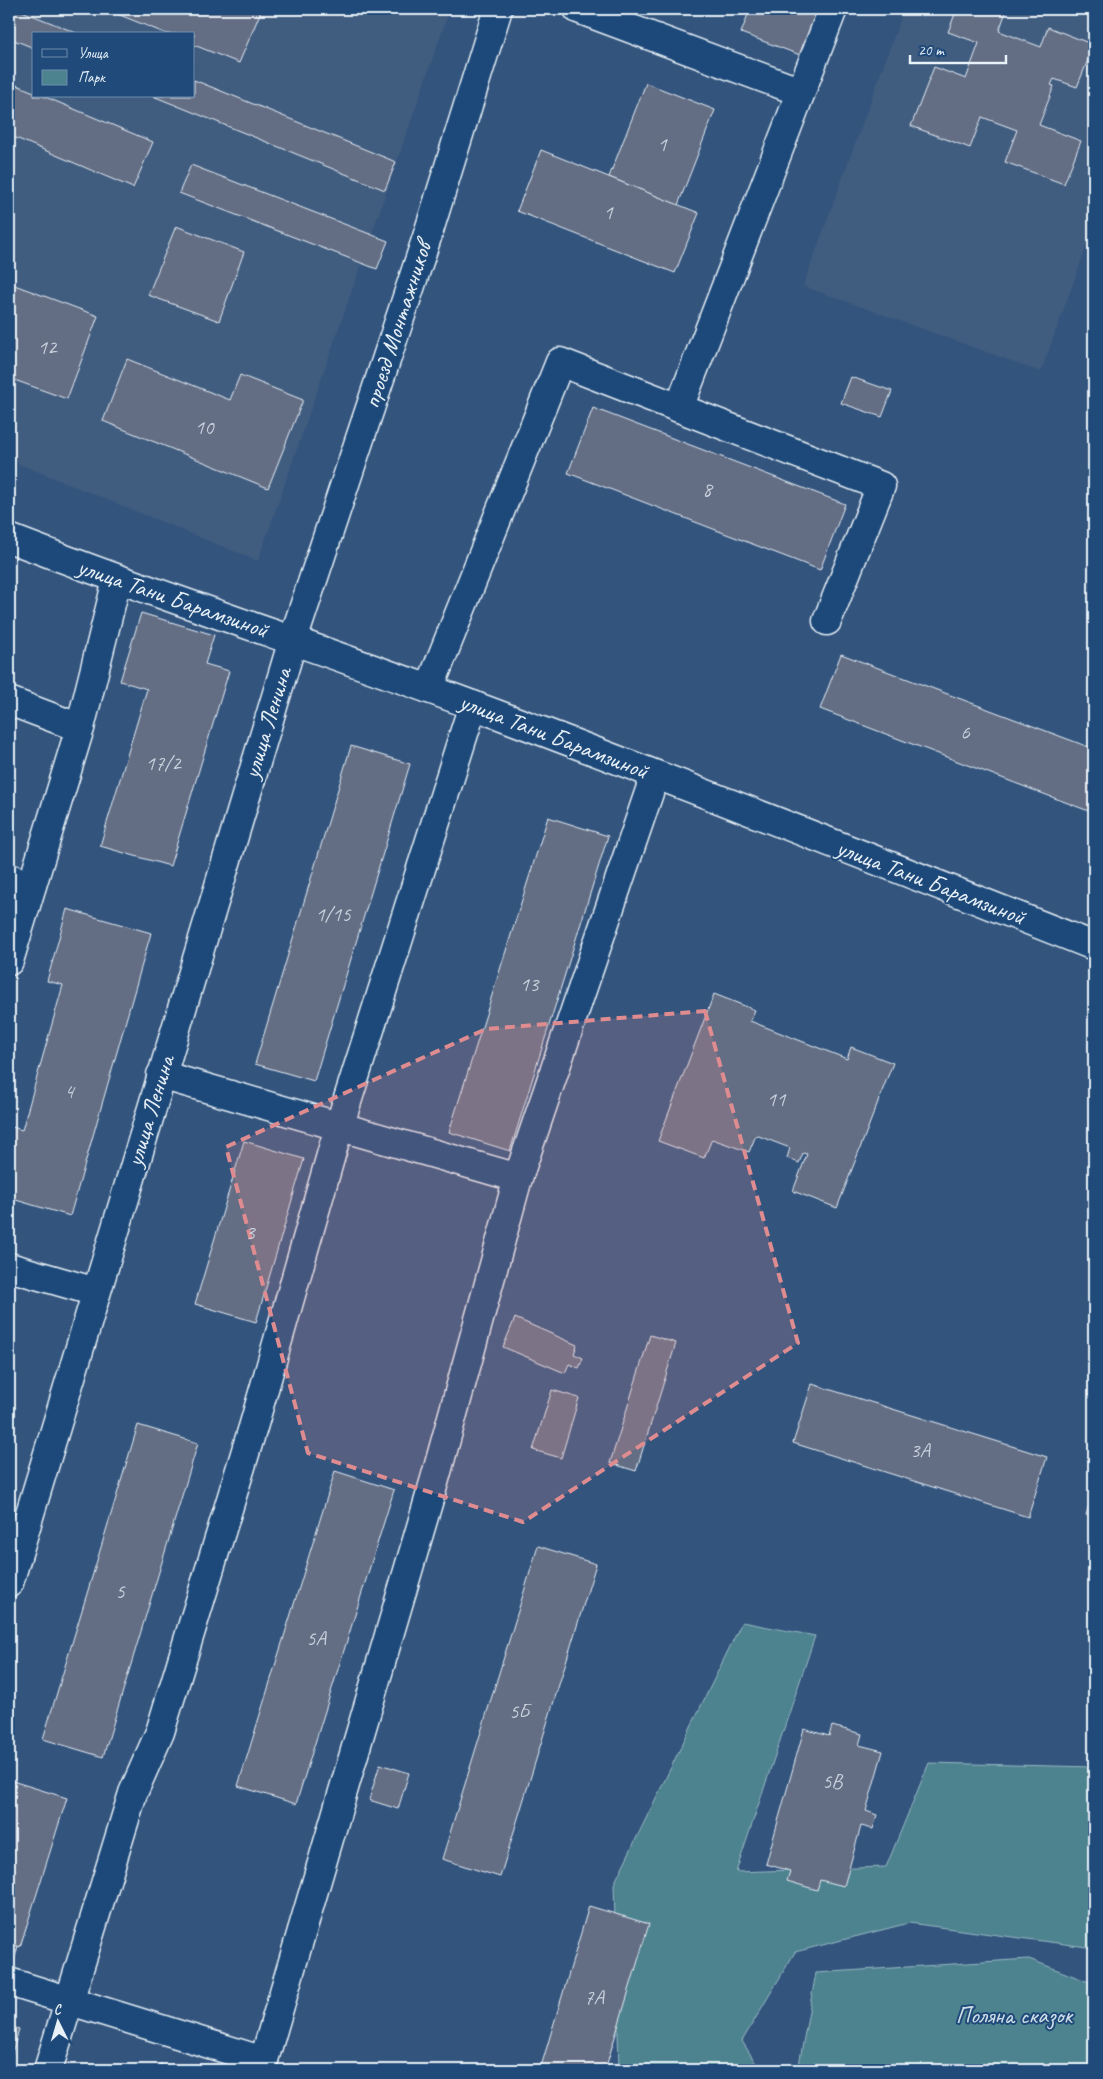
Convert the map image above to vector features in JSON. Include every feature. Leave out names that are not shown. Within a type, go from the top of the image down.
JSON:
[{"type":"street","name":"проезд Монтажников","points":[[293,640],[427,237],[498,9]]},
{"type":"street","points":[[578,9],[801,92]]},
{"type":"street","points":[[679,408],[833,9]]},
{"type":"street","points":[[429,689],[560,362],[881,486],[827,621]]},
{"type":"street","name":"улица Тани Барамзиной","points":[[9,538],[117,580],[293,640],[473,705],[1094,946]]},
{"type":"street","points":[[9,962],[21,882],[80,728],[117,580]]},
{"type":"street","name":"улица Ленина","points":[[9,1583],[293,640]]},
{"type":"street","points":[[9,701],[80,728]]},
{"type":"street","points":[[48,2070],[133,1793],[160,1732],[251,1433],[339,1127],[473,705]]},
{"type":"street","points":[[9,1982],[262,2066],[435,1478],[518,1178],[655,775]]},
{"type":"street","points":[[161,1075],[518,1178]]},
{"type":"street","points":[[9,1267],[96,1292]]},
{"type":"highlighted area","points":[[705,1011],[798,1343],[523,1522],[308,1453],[226,1147],[486,1029]]},
{"type":"shaded area","points":[[9,9],[450,9],[258,561],[9,460]]},
{"type":"shaded area","points":[[904,9],[1094,9],[1094,226],[1041,372],[803,286]]},
{"type":"green space","points":[[742,1622],[815,1636],[736,1872],[886,1867],[929,1763],[1094,1767],[1094,1948],[909,1923],[795,1952],[742,2041],[760,2070],[619,2070],[614,1884]]},
{"type":"green space","name":"Поляна сказок","points":[[1029,1959],[1094,1984],[1094,2070],[798,2070],[816,1973]]},
{"type":"building","points":[[9,9],[17,9],[74,32],[32,32],[32,47],[9,38]]},
{"type":"building","points":[[105,9],[262,9],[239,63],[195,45],[195,32],[162,32]]},
{"type":"building","points":[[750,9],[818,9],[800,55],[741,33]]},
{"type":"building","points":[[957,9],[1007,9],[999,31],[1041,47],[1048,27],[1094,45],[1077,87],[1054,79],[1051,85],[1054,86],[1039,125],[1081,141],[1064,184],[1005,162],[1017,130],[982,117],[970,148],[911,126],[934,67],[966,79],[979,43],[948,32]]},
{"type":"building","points":[[195,80],[396,162],[385,190],[158,98],[195,98]]},
{"type":"building","points":[[9,82],[32,91],[32,98],[48,98],[153,142],[133,188],[9,135]]},
{"type":"building","points":[[646,83],[715,110],[678,205],[609,177]]},
{"type":"building","points":[[541,150],[699,213],[675,273],[517,211]]},
{"type":"building","points":[[191,165],[388,241],[377,269],[179,193]]},
{"type":"building","points":[[176,226],[244,252],[219,321],[148,295]]},
{"type":"building","points":[[9,283],[98,316],[67,399],[9,378]]},
{"type":"building","points":[[127,359],[230,400],[240,375],[303,400],[268,488],[103,421]]},
{"type":"building","points":[[851,377],[892,391],[882,417],[841,403]]},
{"type":"building","points":[[593,408],[845,504],[820,570],[568,473]]},
{"type":"building","points":[[141,613],[214,635],[205,664],[229,671],[170,866],[100,846],[147,689],[120,681]]},
{"type":"building","points":[[841,654],[1094,749],[1094,813],[820,709]]},
{"type":"building","points":[[351,746],[410,764],[314,1081],[255,1064]]},
{"type":"building","points":[[548,817],[608,836],[510,1151],[449,1132]]},
{"type":"building","points":[[67,909],[151,933],[70,1216],[9,1198],[9,1126],[22,1130],[63,985],[47,981]]},
{"type":"building","points":[[714,994],[755,1010],[750,1021],[847,1059],[851,1047],[893,1063],[837,1208],[793,1191],[807,1154],[803,1153],[799,1163],[787,1158],[790,1148],[756,1135],[749,1152],[712,1139],[704,1158],[658,1141]]},
{"type":"building","points":[[244,1141],[304,1159],[256,1322],[195,1304]]},
{"type":"building","points":[[515,1318],[577,1345],[574,1354],[583,1358],[579,1368],[569,1364],[565,1373],[503,1347]]},
{"type":"building","points":[[650,1335],[676,1343],[636,1471],[610,1463]]},
{"type":"building","points":[[812,1384],[1047,1457],[1028,1517],[793,1443]]},
{"type":"building","points":[[552,1390],[579,1398],[561,1458],[533,1450]]},
{"type":"building","points":[[138,1425],[198,1443],[103,1757],[43,1739]]},
{"type":"building","points":[[335,1471],[394,1490],[296,1804],[238,1786]]},
{"type":"building","points":[[1094,1488],[1094,1517],[1086,1515]]},
{"type":"building","points":[[538,1546],[596,1564],[500,1877],[442,1859]]},
{"type":"building","points":[[832,1726],[862,1734],[859,1745],[883,1751],[866,1811],[877,1815],[873,1829],[861,1826],[844,1886],[820,1880],[817,1890],[787,1881],[790,1871],[766,1864],[804,1729],[829,1736]]},
{"type":"building","points":[[380,1764],[409,1773],[398,1809],[369,1800]]},
{"type":"building","points":[[9,1780],[67,1798],[20,1947],[9,1943]]},
{"type":"building","points":[[589,1906],[649,1924],[605,2070],[540,2070]]},
{"type":"building","points":[[9,1943],[18,1946],[14,1961],[9,1959]]},
{"type":"building","points":[[9,2026],[19,2029],[9,2063]]},
{"type":"building","points":[[160,2064],[179,2070],[158,2070]]}]
